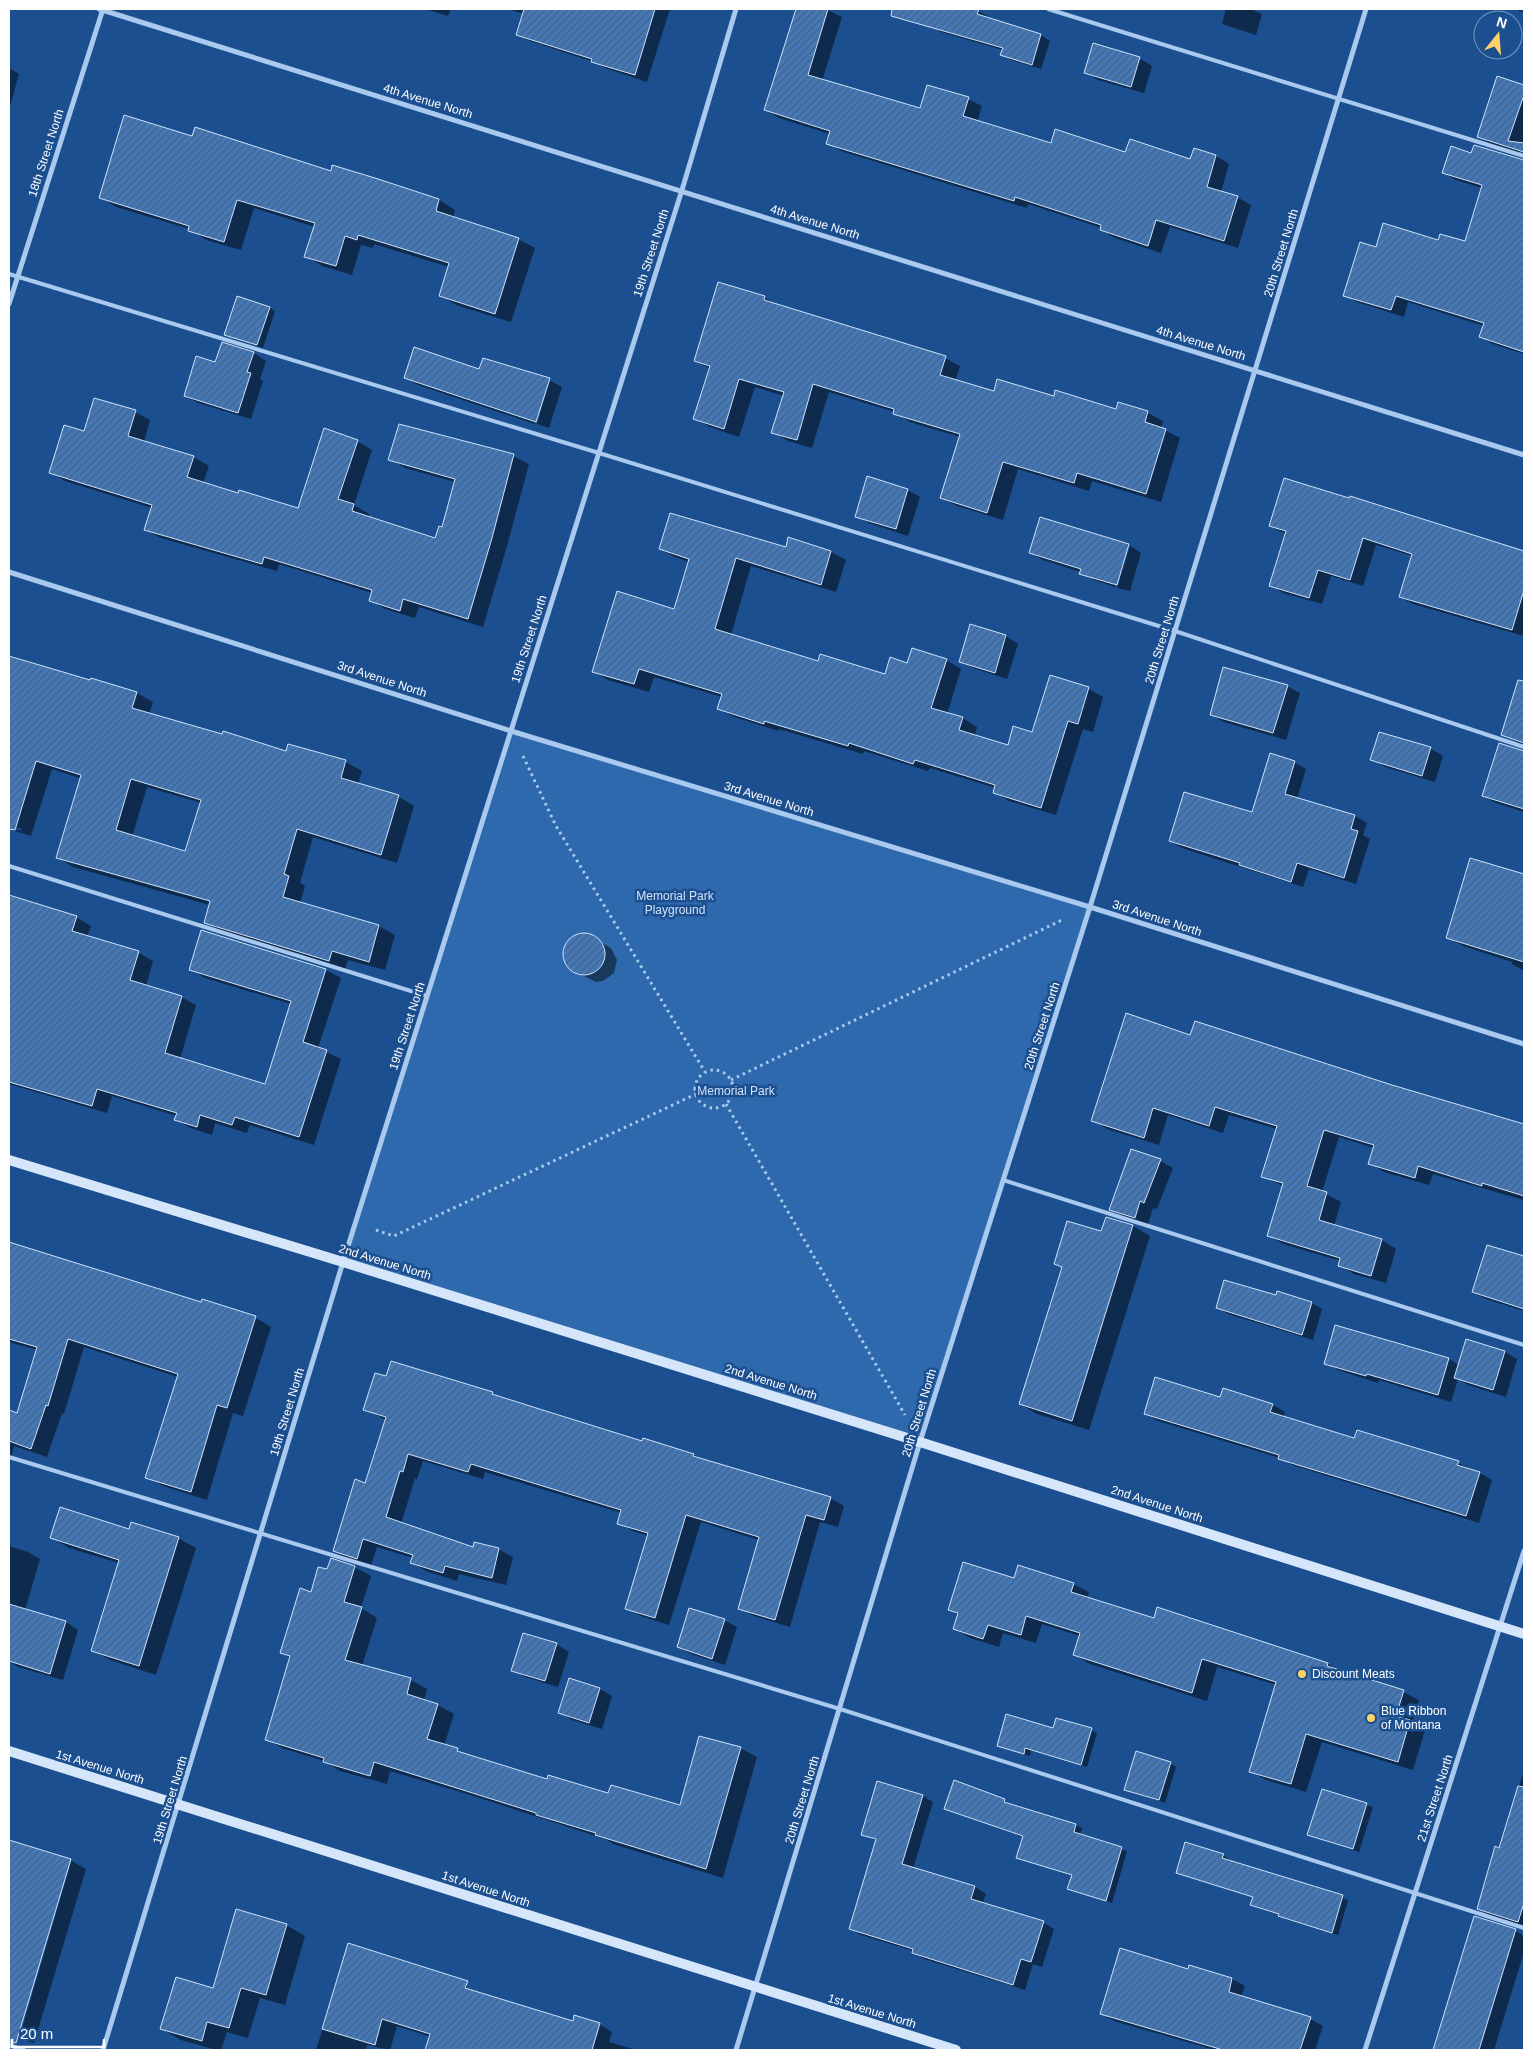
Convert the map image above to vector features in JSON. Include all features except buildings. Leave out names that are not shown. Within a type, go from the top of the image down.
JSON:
[{"type":"main road","name":"2nd Avenue North","points":[[9,1160],[920,1442],[1524,1634]]},
{"type":"main road","name":"1st Avenue North","points":[[9,1752],[956,2050]]},
{"type":"street","name":"4th Avenue North","points":[[101,9],[1524,455]]},
{"type":"street","name":"18th Street North","points":[[9,304],[101,9]]},
{"type":"street","name":"19th Street North","points":[[103,2050],[343,1262],[682,190],[736,9]]},
{"type":"street","name":"20th Street North","points":[[736,2050],[920,1442],[1090,907],[1366,9]]},
{"type":"street","name":"3rd Avenue North","points":[[9,572],[511,731],[1090,907],[1524,1044]]},
{"type":"street","name":"21st Street North","points":[[1365,2050],[1524,1551]]},
{"type":"lane","points":[[1048,9],[1524,156]]},
{"type":"lane","points":[[9,274],[599,453],[1175,631],[1524,747]]},
{"type":"lane","points":[[9,866],[427,996]]},
{"type":"lane","points":[[1003,1180],[1524,1345]]},
{"type":"lane","points":[[9,1457],[840,1709],[1524,1928]]},
{"type":"lane","points":[[9,2045],[24,2050]]},
{"type":"path","points":[[511,731],[556,826],[705,1072]]},
{"type":"path","points":[[731,1080],[1090,907]]},
{"type":"path","points":[[720,1070],[731,1080],[734,1087],[733,1094],[726,1104],[716,1108],[702,1104],[696,1094],[696,1083],[705,1072],[720,1070]]},
{"type":"path","points":[[376,1230],[394,1236],[696,1094]]},
{"type":"path","points":[[726,1104],[920,1442]]},
{"type":"green space","name":"Memorial Park","points":[[511,731],[1090,907],[920,1442],[343,1262]]},
{"type":"place","name":"Discount Meats","points":[[1302,1674]]},
{"type":"place","name":"Blue Ribbon of Montana","points":[[1371,1718]]},
{"type":"park label","name":"Memorial Park Playground","points":[[675,903]]}]
